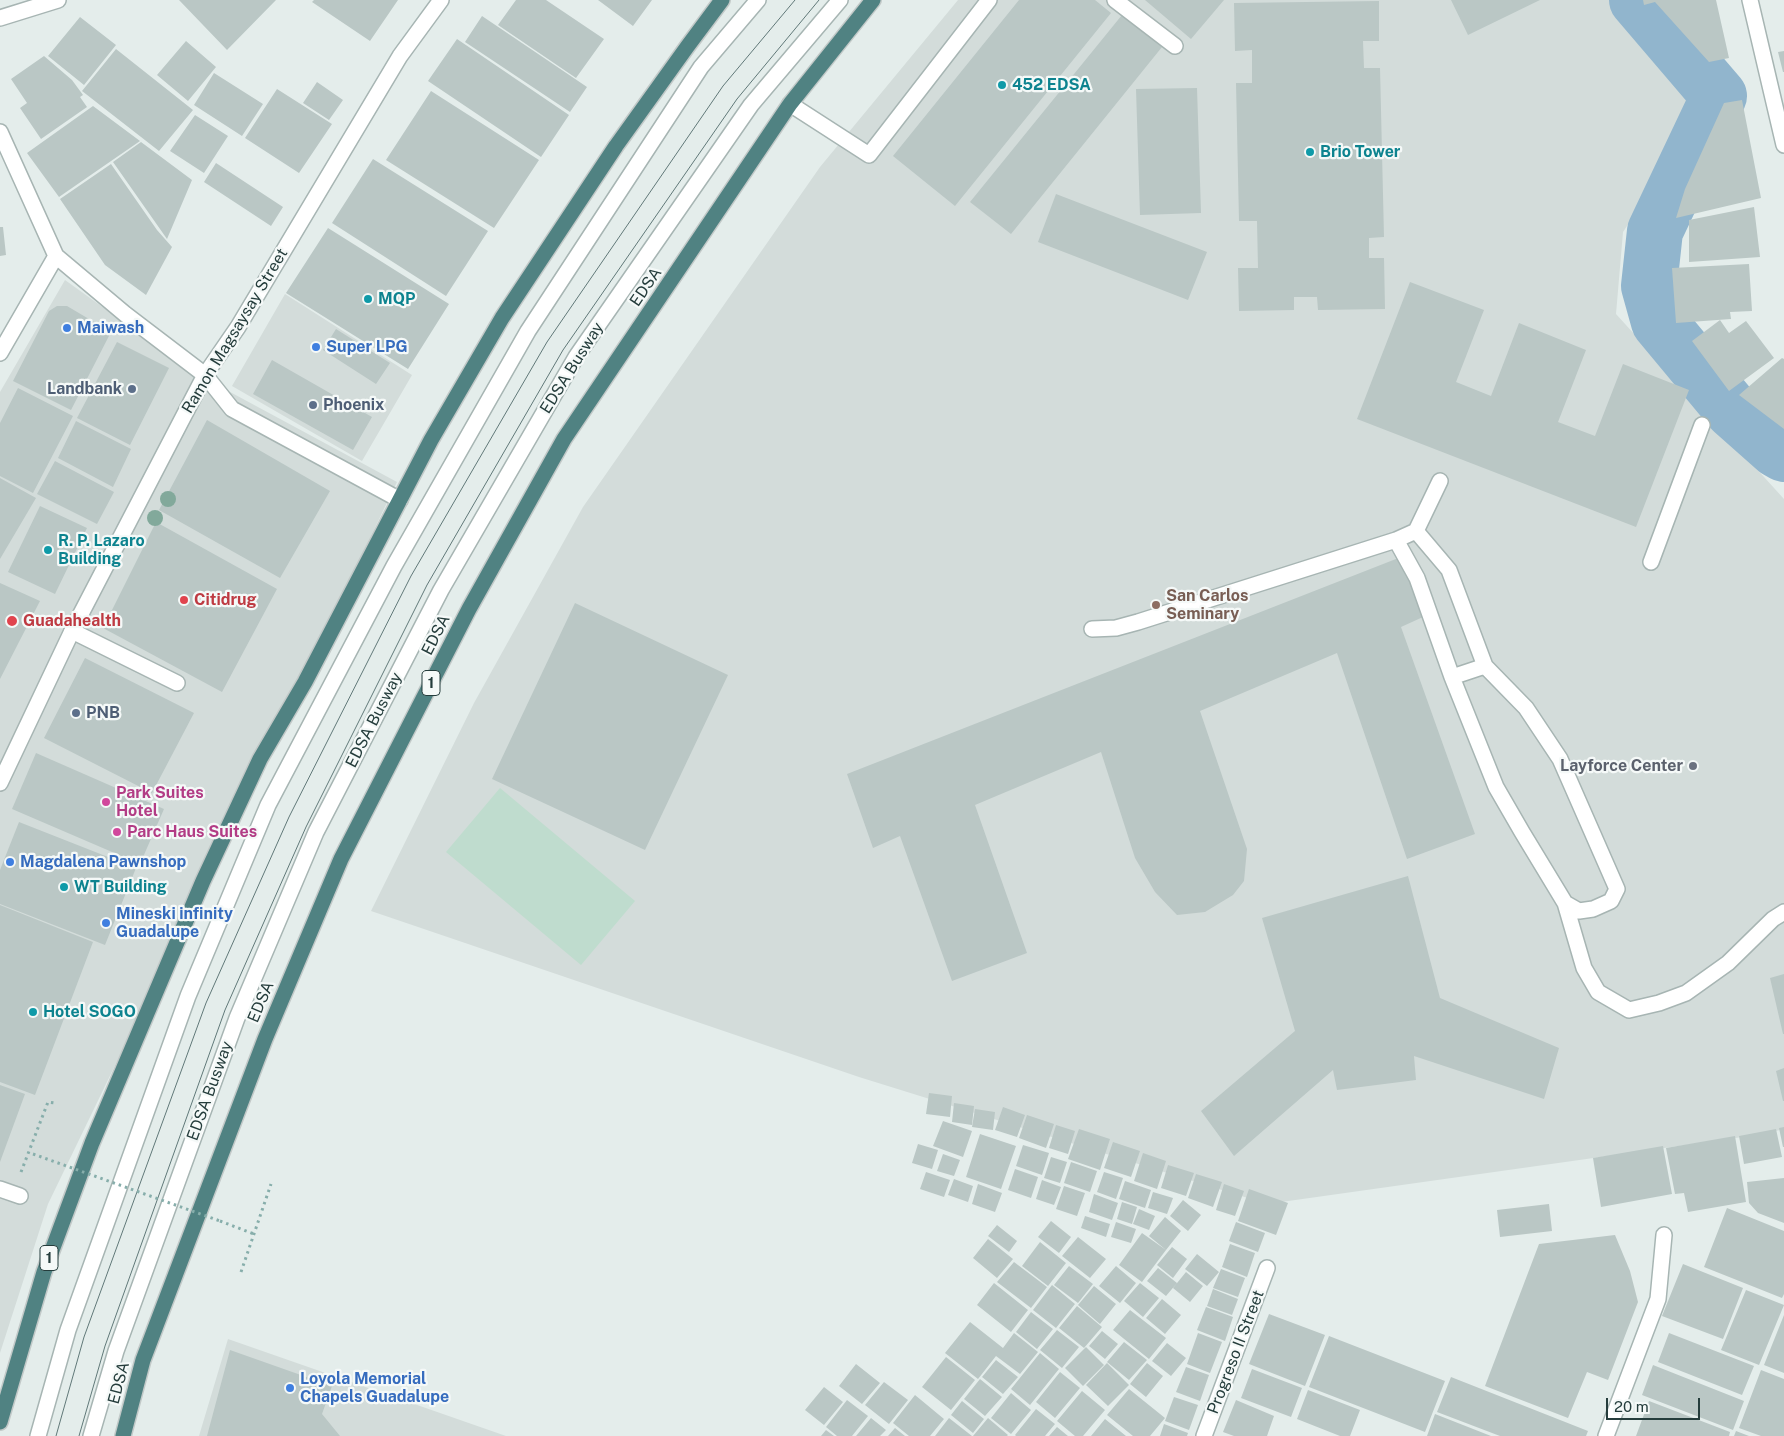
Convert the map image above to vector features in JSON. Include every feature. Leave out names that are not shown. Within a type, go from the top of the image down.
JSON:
[{"type":"highway","name":"1","points":[[0,1422],[52,1249],[92,1143],[150,1002],[217,848],[260,759],[305,682],[431,440],[502,318],[616,146],[722,0]]},
{"type":"highway","name":"EDSA","points":[[122,1436],[146,1351],[265,1039],[341,859],[469,610],[564,439],[790,104],[873,0]]},
{"type":"street","points":[[0,18],[58,0]]},
{"type":"street","name":"Ramon Magsaysay Street","points":[[0,783],[72,631],[205,375],[238,327],[400,56],[441,0]]},
{"type":"street","points":[[38,1436],[68,1330],[188,996],[268,805],[394,566],[528,331],[701,68],[758,0]]},
{"type":"street","name":"EDSA Busway","points":[[91,1436],[116,1351],[237,1018],[316,832],[436,599],[576,357],[751,105],[840,0]]},
{"type":"street","points":[[790,104],[870,155],[989,0]]},
{"type":"street","points":[[1115,0],[1175,46]]},
{"type":"street","points":[[1750,0],[1784,146]]},
{"type":"street","points":[[0,132],[56,256],[125,314],[205,375],[232,409],[400,500]]},
{"type":"street","points":[[0,353],[56,256]]},
{"type":"street","points":[[1651,562],[1702,425]]},
{"type":"street","points":[[1092,629],[1116,628],[1138,622],[1396,540],[1416,531],[1440,481]]},
{"type":"street","points":[[1416,531],[1449,570],[1486,666],[1526,708],[1560,759],[1618,889],[1611,901],[1593,909],[1579,911],[1565,903]]},
{"type":"street","points":[[1396,540],[1418,578],[1452,677],[1496,787],[1565,903],[1584,968],[1598,992],[1629,1010],[1659,1003],[1686,993],[1728,963],[1773,919],[1784,912]]},
{"type":"street","points":[[72,631],[178,683]]},
{"type":"street","points":[[1452,677],[1486,666]]},
{"type":"street","points":[[0,1189],[20,1196]]},
{"type":"street","points":[[1606,1436],[1658,1299],[1664,1235]]},
{"type":"street","name":"Progreso II Street","points":[[1204,1436],[1267,1268]]},
{"type":"path","points":[[18,1179],[48,1102],[55,1103]]},
{"type":"path","points":[[28,1152],[254,1234]]},
{"type":"path","points":[[241,1272],[271,1184]]},
{"type":"shaded area","name":"San Carlos Seminary","points":[[958,0],[1619,0],[1709,101],[1623,232],[1616,314],[1784,499],[1784,1129],[1764,1134],[1267,1204],[859,1077],[371,911],[474,703],[583,507],[820,167]]},
{"type":"shaded area","points":[[65,280],[193,372],[397,482],[48,1204],[0,1353],[0,392]]},
{"type":"shaded area","points":[[285,294],[412,375],[362,461],[232,386]]},
{"type":"shaded area","name":"Loyola Memorial Chapels Guadalupe","points":[[228,1339],[506,1436],[199,1436]]},
{"type":"green space","points":[[500,788],[635,901],[581,965],[446,852]]},
{"type":"building","points":[[179,0],[276,0],[227,50]]},
{"type":"building","points":[[314,0],[398,0],[370,41],[312,2]]},
{"type":"building","points":[[516,0],[546,0],[604,39],[576,78],[498,25]]},
{"type":"building","points":[[598,0],[652,0],[633,26]]},
{"type":"building","name":"452 EDSA","points":[[1019,0],[1095,0],[1111,13],[955,206],[893,156]]},
{"type":"building","points":[[1145,0],[1224,0],[1191,39]]},
{"type":"building","points":[[1451,0],[1540,0],[1468,35]]},
{"type":"building","points":[[1643,0],[1716,0],[1729,58],[1709,62],[1655,2],[1644,5]]},
{"type":"building","name":"Brio Tower","points":[[1379,1],[1379,41],[1363,41],[1364,68],[1380,68],[1384,237],[1369,238],[1369,258],[1384,258],[1385,309],[1318,310],[1317,297],[1294,297],[1294,310],[1239,311],[1238,268],[1258,268],[1257,221],[1239,221],[1236,83],[1252,83],[1252,50],[1235,51],[1234,3]]},
{"type":"building","points":[[1122,15],[1162,47],[1011,234],[970,202]]},
{"type":"building","points":[[482,16],[587,87],[570,112],[465,42]]},
{"type":"building","points":[[80,17],[116,45],[84,85],[48,56]]},
{"type":"building","points":[[457,39],[569,115],[541,157],[428,81]]},
{"type":"building","points":[[186,41],[216,67],[188,101],[157,75]]},
{"type":"building","points":[[116,49],[193,110],[159,151],[82,91]]},
{"type":"building","points":[[1784,51],[1784,72],[1783,72],[1778,52]]},
{"type":"building","points":[[44,56],[72,80],[83,95],[80,97],[87,107],[41,139],[20,108],[27,103],[11,79]]},
{"type":"building","points":[[214,73],[263,104],[242,136],[194,105]]},
{"type":"building","points":[[317,82],[343,100],[329,120],[303,103]]},
{"type":"building","points":[[1197,88],[1201,213],[1140,215],[1136,89]]},
{"type":"building","points":[[277,89],[332,124],[299,173],[245,138]]},
{"type":"building","points":[[431,91],[539,160],[494,228],[386,160]]},
{"type":"building","points":[[1742,100],[1761,198],[1676,218],[1685,189],[1724,103]]},
{"type":"building","points":[[93,106],[140,141],[59,197],[27,153]]},
{"type":"building","points":[[195,115],[228,136],[204,173],[170,151]]},
{"type":"building","points":[[141,142],[192,180],[167,239],[113,162]]},
{"type":"building","points":[[373,159],[488,231],[446,296],[332,223]]},
{"type":"building","points":[[216,163],[283,207],[271,226],[204,182]]},
{"type":"building","points":[[111,164],[157,230],[172,247],[146,295],[105,265],[60,199]]},
{"type":"building","points":[[1056,194],[1207,252],[1188,300],[1038,242]]},
{"type":"building","points":[[1754,207],[1760,257],[1689,262],[1689,220]]},
{"type":"building","points":[[0,227],[3,227],[6,255],[0,256]]},
{"type":"building","name":"MQP","points":[[328,228],[449,304],[408,369],[286,293]]},
{"type":"building","points":[[1749,264],[1752,311],[1730,312],[1731,319],[1676,323],[1672,268]]},
{"type":"building","points":[[1410,282],[1484,310],[1456,382],[1491,396],[1519,323],[1586,350],[1558,422],[1595,436],[1623,364],[1689,390],[1636,527],[1357,419]]},
{"type":"building","points":[[57,306],[67,306],[111,332],[71,410],[13,381],[49,311]]},
{"type":"building","points":[[1720,320],[1729,333],[1746,321],[1774,358],[1729,391],[1692,341]]},
{"type":"building","points":[[336,329],[390,363],[376,384],[323,350]]},
{"type":"building","points":[[117,342],[169,368],[130,445],[77,418]]},
{"type":"building","points":[[1782,358],[1784,359],[1784,429],[1739,395]]},
{"type":"building","name":"Phoenix","points":[[272,360],[372,417],[353,450],[253,394]]},
{"type":"building","points":[[18,388],[73,416],[33,493],[0,476],[0,423]]},
{"type":"building","points":[[207,420],[330,491],[280,578],[159,510]]},
{"type":"building","points":[[76,421],[131,449],[113,487],[58,458]]},
{"type":"building","points":[[55,461],[114,492],[97,524],[37,494]]},
{"type":"building","points":[[0,478],[36,498],[0,559]]},
{"type":"building","name":"R. P. Lazaro Building","points":[[40,506],[87,528],[55,594],[8,572]]},
{"type":"building","points":[[156,522],[277,589],[222,692],[103,628]]},
{"type":"building","points":[[1401,557],[1423,617],[1401,627],[1475,834],[1407,859],[1337,653],[1200,711],[1247,849],[1244,881],[1233,895],[1205,912],[1177,915],[1155,892],[1135,858],[1101,752],[975,805],[1027,953],[952,981],[900,836],[873,848],[847,774]]},
{"type":"building","points":[[0,583],[40,601],[0,679]]},
{"type":"building","points":[[575,603],[728,675],[645,850],[492,779]]},
{"type":"building","points":[[85,658],[194,713],[152,793],[44,738]]},
{"type":"building","points":[[36,753],[164,809],[140,864],[12,809]]},
{"type":"building","name":"WT Building","points":[[19,822],[136,868],[105,945],[0,904],[0,870]]},
{"type":"building","points":[[1408,876],[1440,998],[1559,1048],[1544,1099],[1414,1056],[1416,1080],[1337,1090],[1333,1070],[1234,1156],[1201,1111],[1295,1031],[1262,918]]},
{"type":"building","name":"Hotel SOGO","points":[[0,905],[93,942],[35,1095],[0,1082]]},
{"type":"building","points":[[1784,974],[1784,1034],[1783,1034],[1770,978]]},
{"type":"building","points":[[1784,1068],[1784,1101],[1783,1101],[1776,1071]]},
{"type":"building","points":[[0,1085],[25,1094],[0,1162]]},
{"type":"building","points":[[929,1093],[952,1096],[950,1117],[926,1114]]},
{"type":"building","points":[[954,1103],[974,1106],[972,1125],[952,1122]]},
{"type":"building","points":[[1003,1107],[1025,1115],[1017,1137],[995,1130]]},
{"type":"building","points":[[975,1109],[995,1112],[993,1130],[972,1127]]},
{"type":"building","points":[[1027,1115],[1054,1124],[1046,1148],[1019,1138]]},
{"type":"building","points":[[943,1121],[972,1131],[963,1157],[933,1146]]},
{"type":"building","points":[[1056,1125],[1075,1131],[1068,1154],[1049,1148]]},
{"type":"building","points":[[1784,1127],[1784,1147],[1783,1147],[1779,1128]]},
{"type":"building","points":[[1079,1129],[1110,1139],[1100,1170],[1068,1159]]},
{"type":"building","points":[[1776,1129],[1782,1157],[1744,1164],[1739,1136]]},
{"type":"building","points":[[980,1134],[1016,1146],[1001,1189],[966,1177]]},
{"type":"building","points":[[1735,1136],[1746,1202],[1688,1212],[1684,1193],[1675,1194],[1666,1148]]},
{"type":"building","points":[[1113,1142],[1140,1151],[1131,1177],[1104,1168]]},
{"type":"building","points":[[918,1144],[938,1150],[932,1169],[912,1163]]},
{"type":"building","points":[[1023,1145],[1049,1153],[1042,1175],[1016,1166]]},
{"type":"building","points":[[1663,1146],[1672,1194],[1601,1207],[1593,1158]]},
{"type":"building","points":[[1143,1153],[1166,1161],[1157,1189],[1134,1181]]},
{"type":"building","points":[[943,1154],[960,1160],[954,1176],[937,1171]]},
{"type":"building","points":[[1051,1157],[1067,1162],[1060,1183],[1044,1178]]},
{"type":"building","points":[[1071,1162],[1097,1171],[1090,1192],[1064,1183]]},
{"type":"building","points":[[1168,1165],[1194,1173],[1186,1196],[1161,1188]]},
{"type":"building","points":[[1015,1169],[1038,1177],[1031,1198],[1008,1190]]},
{"type":"building","points":[[926,1172],[950,1180],[944,1197],[920,1189]]},
{"type":"building","points":[[1104,1172],[1123,1178],[1116,1199],[1097,1192]]},
{"type":"building","points":[[1196,1174],[1222,1182],[1213,1207],[1188,1198]]},
{"type":"building","points":[[1784,1178],[1784,1223],[1758,1213],[1749,1203],[1747,1182]]},
{"type":"building","points":[[954,1179],[973,1186],[968,1202],[948,1195]]},
{"type":"building","points":[[1042,1180],[1061,1187],[1054,1205],[1036,1199]]},
{"type":"building","points":[[1125,1181],[1151,1190],[1145,1208],[1119,1199]]},
{"type":"building","points":[[978,1184],[1002,1193],[995,1212],[972,1204]]},
{"type":"building","points":[[1224,1184],[1244,1191],[1235,1216],[1216,1210]]},
{"type":"building","points":[[1064,1186],[1085,1193],[1077,1216],[1056,1209]]},
{"type":"building","points":[[1249,1189],[1288,1203],[1276,1235],[1238,1221]]},
{"type":"building","points":[[1153,1192],[1173,1198],[1167,1214],[1148,1208]]},
{"type":"building","points":[[1094,1194],[1118,1203],[1112,1220],[1089,1212]]},
{"type":"building","points":[[1183,1200],[1201,1215],[1188,1231],[1170,1216]]},
{"type":"building","points":[[1122,1202],[1137,1207],[1132,1224],[1117,1219]]},
{"type":"building","points":[[1549,1204],[1552,1231],[1500,1237],[1497,1210]]},
{"type":"building","points":[[1727,1208],[1784,1231],[1784,1294],[1782,1298],[1704,1267]]},
{"type":"building","points":[[1139,1209],[1155,1216],[1149,1230],[1133,1224]]},
{"type":"building","points":[[1085,1216],[1110,1224],[1106,1237],[1081,1228]]},
{"type":"building","points":[[1165,1217],[1181,1231],[1166,1250],[1149,1236]]},
{"type":"building","points":[[1051,1221],[1071,1237],[1059,1253],[1038,1237]]},
{"type":"building","points":[[1116,1222],[1136,1229],[1131,1243],[1111,1237]]},
{"type":"building","points":[[1236,1222],[1265,1233],[1258,1252],[1229,1241]]},
{"type":"building","points":[[997,1225],[1017,1241],[1009,1252],[988,1236]]},
{"type":"building","points":[[1142,1233],[1166,1250],[1142,1282],[1119,1265]]},
{"type":"building","points":[[1615,1235],[1630,1271],[1638,1302],[1608,1380],[1587,1372],[1568,1418],[1485,1386],[1539,1244]]},
{"type":"building","points":[[1078,1237],[1106,1259],[1090,1278],[1062,1256]]},
{"type":"building","points":[[988,1239],[1013,1259],[997,1278],[973,1258]]},
{"type":"building","points":[[1040,1242],[1066,1263],[1048,1286],[1022,1266]]},
{"type":"building","points":[[1230,1244],[1255,1253],[1247,1277],[1222,1267]]},
{"type":"building","points":[[1172,1247],[1187,1259],[1173,1278],[1157,1265]]},
{"type":"building","points":[[1197,1254],[1219,1272],[1207,1286],[1185,1269]]},
{"type":"building","points":[[1014,1262],[1047,1287],[1031,1308],[997,1282]]},
{"type":"building","points":[[1683,1264],[1743,1288],[1723,1339],[1662,1316]]},
{"type":"building","points":[[1069,1266],[1093,1284],[1078,1303],[1054,1285]]},
{"type":"building","points":[[1116,1266],[1136,1283],[1120,1303],[1099,1286]]},
{"type":"building","points":[[1158,1268],[1177,1283],[1166,1296],[1147,1281]]},
{"type":"building","points":[[1221,1269],[1245,1278],[1238,1297],[1213,1288]]},
{"type":"building","points":[[1186,1272],[1203,1286],[1190,1302],[1173,1288]]},
{"type":"building","points":[[994,1283],[1028,1310],[1011,1332],[977,1305]]},
{"type":"building","points":[[1140,1283],[1159,1298],[1143,1317],[1124,1301]]},
{"type":"building","points":[[1052,1285],[1075,1304],[1056,1328],[1033,1310]]},
{"type":"building","points":[[1094,1286],[1116,1304],[1100,1324],[1078,1305]]},
{"type":"building","points":[[1213,1289],[1238,1299],[1232,1315],[1207,1306]]},
{"type":"building","points":[[1746,1290],[1784,1305],[1759,1365],[1721,1350]]},
{"type":"building","points":[[1162,1299],[1181,1315],[1165,1334],[1146,1318]]},
{"type":"building","points":[[1077,1306],[1102,1327],[1084,1348],[1059,1328]]},
{"type":"building","points":[[1206,1307],[1233,1317],[1225,1341],[1197,1330]]},
{"type":"building","points":[[1130,1310],[1166,1338],[1149,1359],[1113,1330]]},
{"type":"building","points":[[1031,1312],[1053,1329],[1037,1349],[1016,1332]]},
{"type":"building","points":[[1269,1314],[1325,1335],[1305,1386],[1249,1364]]},
{"type":"building","points":[[1784,1315],[1784,1373],[1764,1365]]},
{"type":"building","points":[[970,1322],[1003,1348],[1014,1333],[1038,1352],[1020,1374],[996,1356],[978,1379],[945,1353]]},
{"type":"building","points":[[1057,1330],[1079,1347],[1062,1368],[1040,1350]]},
{"type":"building","points":[[1102,1331],[1118,1344],[1105,1359],[1089,1346]]},
{"type":"building","points":[[1198,1333],[1222,1342],[1210,1373],[1187,1364]]},
{"type":"building","points":[[1669,1333],[1754,1366],[1742,1395],[1658,1362]]},
{"type":"building","points":[[1329,1336],[1445,1381],[1425,1432],[1309,1387]]},
{"type":"building","points":[[1124,1342],[1147,1360],[1129,1380],[1107,1362]]},
{"type":"building","points":[[1167,1343],[1186,1358],[1171,1376],[1152,1361]]},
{"type":"building","points":[[1086,1347],[1104,1365],[1083,1386],[1065,1368]]},
{"type":"building","points":[[230,1350],[332,1386],[322,1414],[340,1436],[207,1436]]},
{"type":"building","points":[[1040,1353],[1059,1369],[1030,1405],[1011,1389]]},
{"type":"building","points":[[946,1357],[975,1380],[951,1410],[922,1387]]},
{"type":"building","points":[[996,1360],[1018,1377],[1003,1394],[982,1377]]},
{"type":"building","points":[[1107,1363],[1129,1385],[1108,1406],[1086,1385]]},
{"type":"building","points":[[1147,1363],[1163,1376],[1146,1397],[1130,1384]]},
{"type":"building","points":[[856,1364],[880,1383],[862,1404],[839,1386]]},
{"type":"building","points":[[1653,1365],[1744,1401],[1733,1430],[1642,1395]]},
{"type":"building","points":[[1186,1367],[1209,1375],[1200,1401],[1176,1392]]},
{"type":"building","points":[[1252,1369],[1302,1388],[1291,1417],[1241,1398]]},
{"type":"building","points":[[1761,1370],[1784,1379],[1784,1436],[1761,1436],[1739,1428]]},
{"type":"building","points":[[1060,1372],[1080,1388],[1055,1418],[1036,1402]]},
{"type":"building","points":[[1451,1377],[1588,1431],[1586,1436],[1500,1436],[1437,1412]]},
{"type":"building","points":[[980,1379],[1002,1397],[985,1416],[964,1399]]},
{"type":"building","points":[[884,1382],[908,1400],[889,1424],[865,1405]]},
{"type":"building","points":[[824,1387],[843,1402],[824,1425],[805,1410]]},
{"type":"building","points":[[1129,1389],[1165,1418],[1150,1436],[1133,1436],[1107,1415]]},
{"type":"building","points":[[1308,1390],[1360,1410],[1350,1436],[1340,1436],[1297,1419]]},
{"type":"building","points":[[1082,1391],[1105,1410],[1083,1436],[1075,1436],[1057,1421]]},
{"type":"building","points":[[1011,1393],[1031,1410],[1011,1434],[991,1418]]},
{"type":"building","points":[[915,1395],[944,1419],[930,1436],[909,1436],[893,1423]]},
{"type":"building","points":[[1174,1397],[1198,1405],[1189,1430],[1165,1421]]},
{"type":"building","points":[[847,1400],[868,1416],[852,1436],[837,1436],[826,1427]]},
{"type":"building","points":[[1236,1400],[1274,1416],[1267,1436],[1234,1436],[1223,1432]]},
{"type":"building","points":[[962,1401],[984,1419],[973,1433],[951,1415]]},
{"type":"building","points":[[1649,1401],[1730,1432],[1729,1436],[1636,1436]]},
{"type":"building","points":[[1036,1409],[1055,1424],[1045,1436],[1016,1436],[1015,1435]]},
{"type":"building","points":[[1435,1414],[1491,1436],[1427,1436]]},
{"type":"building","points":[[871,1418],[886,1430],[880,1436],[856,1436]]},
{"type":"building","points":[[949,1418],[972,1436],[935,1436]]},
{"type":"building","points":[[988,1418],[1008,1435],[973,1436]]},
{"type":"building","points":[[1105,1419],[1126,1436],[1091,1436]]},
{"type":"building","points":[[1164,1424],[1188,1433],[1187,1436],[1160,1436]]},
{"type":"building","points":[[1057,1427],[1068,1436],[1049,1436]]},
{"type":"building","points":[[895,1428],[905,1436],[888,1436]]},
{"type":"building","points":[[826,1430],[834,1436],[821,1436]]},
{"type":"building","points":[[1736,1431],[1749,1436],[1734,1436]]},
{"type":"waterway","points":[[1637,0],[1719,96],[1655,231],[1649,286],[1659,322],[1733,411],[1784,454]]},
{"type":"tram line","points":[[56,1436],[84,1337],[206,1003],[289,817],[411,576],[547,342],[723,86],[795,0]]},
{"type":"tram line","points":[[79,1436],[105,1346],[225,1010],[306,827],[427,585],[563,350],[737,99],[819,0]]},
{"type":"place","name":"452 EDSA","points":[[1002,85]]},
{"type":"place","name":"Brio Tower","points":[[1310,152]]},
{"type":"place","name":"MQP","points":[[368,299]]},
{"type":"place","name":"Maiwash","points":[[67,328]]},
{"type":"place","name":"Super LPG","points":[[316,347]]},
{"type":"place","name":"Landbank","points":[[132,389]]},
{"type":"place","name":"Phoenix","points":[[313,405]]},
{"type":"place","name":"R. P. Lazaro Building","points":[[48,550]]},
{"type":"place","name":"Citidrug","points":[[184,600]]},
{"type":"place","name":"San Carlos Seminary","points":[[1156,605]]},
{"type":"place","name":"Guadahealth","points":[[12,621]]},
{"type":"place","name":"PNB","points":[[76,713]]},
{"type":"place","name":"Layforce Center","points":[[1693,766]]},
{"type":"place","name":"Park Suites Hotel","points":[[106,802]]},
{"type":"place","name":"Parc Haus Suites","points":[[117,832]]},
{"type":"place","name":"Magdalena Pawnshop","points":[[10,862]]},
{"type":"place","name":"WT Building","points":[[64,887]]},
{"type":"place","name":"Mineski infinity Guadalupe","points":[[106,923]]},
{"type":"place","name":"Hotel SOGO","points":[[33,1012]]},
{"type":"place","name":"Loyola Memorial Chapels Guadalupe","points":[[290,1388]]}]
